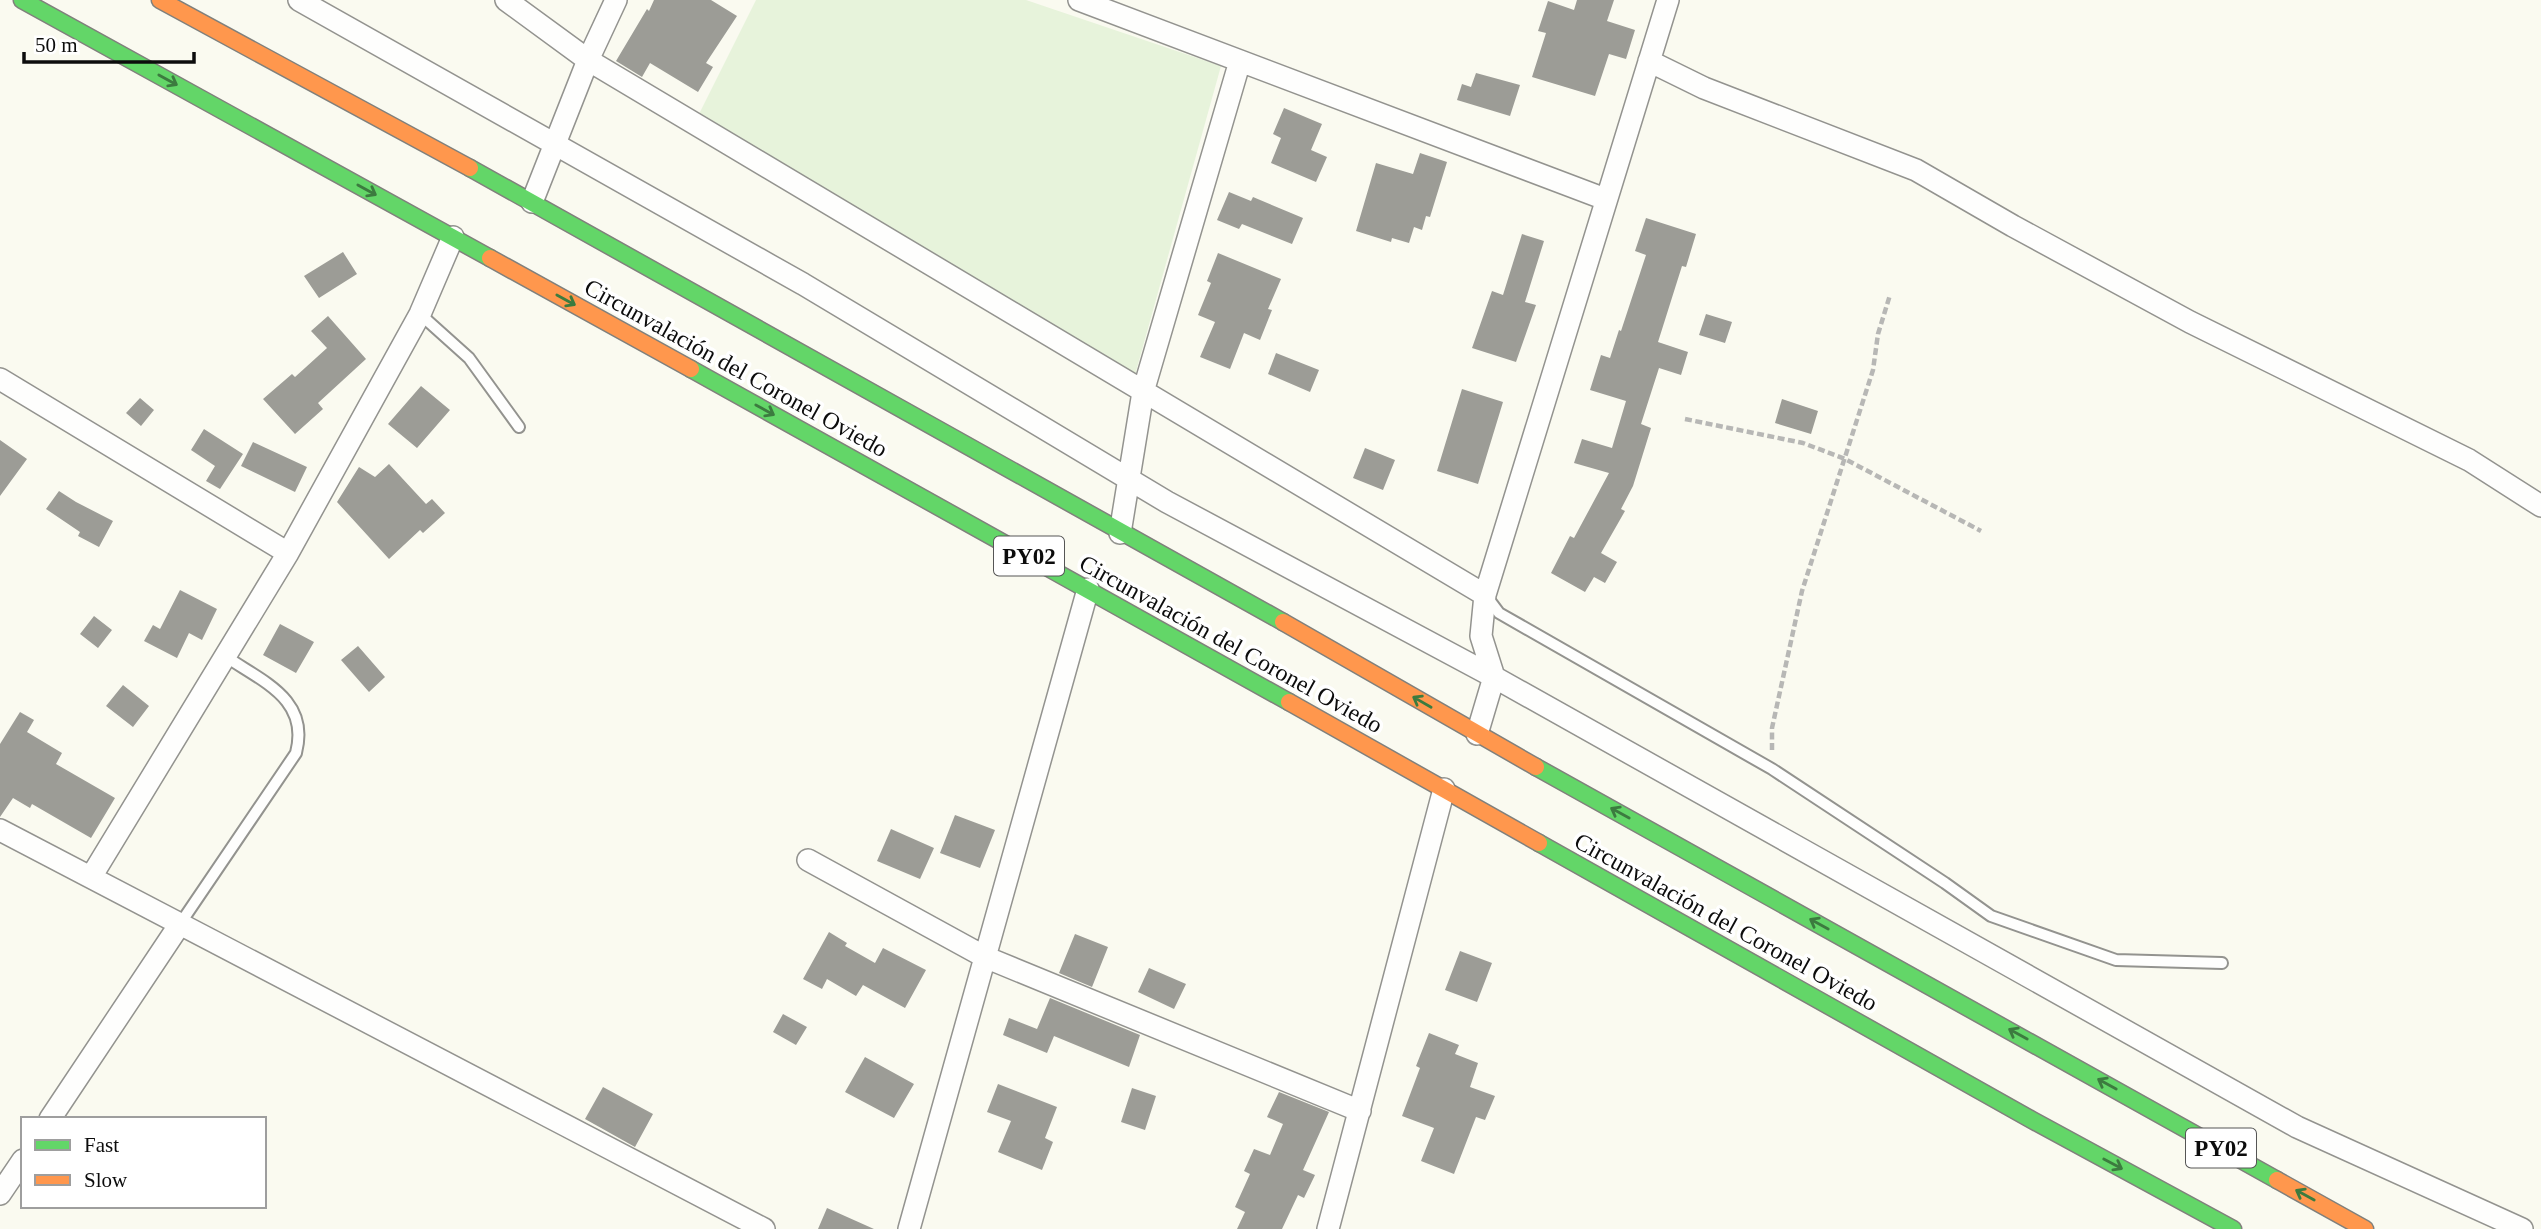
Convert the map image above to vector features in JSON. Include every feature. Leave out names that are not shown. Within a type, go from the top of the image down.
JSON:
[{"type":"highway","name":"Circunvalación del Coronel Oviedo","points":[[22,0],[1088,589],[2032,1120],[2233,1229]]},
{"type":"highway","name":"Circunvalación del Coronel Oviedo","points":[[160,0],[533,202],[1120,533],[1296,629],[1477,734],[2365,1229]]},
{"type":"street","points":[[299,0],[803,284],[1167,502],[1494,677],[2297,1127],[2522,1229]]},
{"type":"street","points":[[506,0],[588,60],[1485,595]]},
{"type":"street","points":[[533,202],[588,60],[616,0]]},
{"type":"street","points":[[1079,0],[1605,199]]},
{"type":"street","points":[[1477,734],[1494,677],[1481,636],[1485,595],[1668,0]]},
{"type":"street","points":[[1120,533],[1143,392],[1240,61]]},
{"type":"street","points":[[1649,61],[1704,88],[1916,170],[2190,322],[2469,460],[2541,506]]},
{"type":"street","points":[[91,877],[288,553],[420,314],[453,237]]},
{"type":"street","points":[[0,379],[288,553]]},
{"type":"street","points":[[909,1229],[1088,589]]},
{"type":"street","points":[[1328,1229],[1444,789]]},
{"type":"street","points":[[0,830],[764,1229]]},
{"type":"street","points":[[808,860],[985,957],[1360,1111]]},
{"type":"street","points":[[51,1117],[180,924]]},
{"type":"street","points":[[0,1194],[21,1163]]},
{"type":"lane","points":[[420,314],[469,358],[519,427]]},
{"type":"lane","points":[[1485,595],[1499,613],[1772,769],[1945,883],[1990,916],[2116,960],[2222,963]]},
{"type":"lane","points":[[180,924],[296,754],[300,736],[298,718],[286,698],[225,656]]},
{"type":"path","points":[[1772,769],[1772,728],[1802,591],[1873,370],[1878,334],[1890,295]]},
{"type":"path","points":[[1685,419],[1803,443],[1845,459],[1981,531]]},
{"type":"green space","points":[[756,0],[1026,0],[1221,66],[1135,375],[699,114]]},
{"type":"building","points":[[654,0],[711,0],[737,16],[706,63],[713,67],[698,92],[650,63],[642,77],[616,61]]},
{"type":"building","points":[[1577,0],[1614,0],[1607,21],[1635,30],[1626,59],[1609,54],[1595,96],[1532,77],[1546,33],[1538,31],[1548,1],[1574,10]]},
{"type":"building","points":[[1476,73],[1520,85],[1510,116],[1457,100],[1462,84],[1471,87]]},
{"type":"building","points":[[1284,108],[1322,124],[1311,150],[1327,157],[1316,182],[1271,163],[1281,138],[1273,134]]},
{"type":"building","points":[[1420,153],[1447,162],[1430,217],[1426,216],[1422,230],[1414,227],[1409,243],[1392,238],[1391,242],[1356,231],[1376,163],[1413,174]]},
{"type":"building","points":[[1229,192],[1251,201],[1253,197],[1303,218],[1292,244],[1242,224],[1239,229],[1217,220]]},
{"type":"building","points":[[1646,218],[1696,234],[1686,267],[1682,266],[1658,342],[1688,352],[1681,375],[1659,368],[1641,424],[1651,428],[1633,486],[1621,509],[1625,511],[1601,553],[1617,562],[1605,583],[1594,577],[1585,592],[1551,573],[1570,536],[1574,538],[1609,473],[1574,463],[1582,439],[1612,448],[1626,401],[1590,390],[1601,355],[1610,358],[1646,255],[1635,251]]},
{"type":"building","points":[[1522,234],[1544,241],[1525,302],[1536,305],[1516,362],[1472,348],[1492,291],[1503,295]]},
{"type":"building","points":[[343,252],[357,274],[319,298],[304,276]]},
{"type":"building","points":[[1218,253],[1281,279],[1268,309],[1272,310],[1260,340],[1244,333],[1230,369],[1200,357],[1215,322],[1198,315],[1211,283],[1207,281]]},
{"type":"building","points":[[1706,314],[1732,322],[1725,343],[1699,335]]},
{"type":"building","points":[[328,316],[366,359],[318,403],[323,409],[295,434],[263,399],[292,374],[295,377],[327,348],[311,331]]},
{"type":"building","points":[[1276,353],[1319,370],[1310,392],[1268,374]]},
{"type":"building","points":[[421,386],[450,410],[417,448],[388,424]]},
{"type":"building","points":[[1462,389],[1503,402],[1478,484],[1437,471]]},
{"type":"building","points":[[140,398],[154,410],[141,426],[126,413]]},
{"type":"building","points":[[1782,399],[1818,411],[1811,434],[1775,423]]},
{"type":"building","points":[[204,429],[243,454],[220,489],[206,481],[215,466],[191,450]]},
{"type":"building","points":[[0,440],[27,459],[0,496]]},
{"type":"building","points":[[253,442],[307,467],[295,492],[241,466]]},
{"type":"building","points":[[1365,448],[1395,460],[1383,490],[1353,478]]},
{"type":"building","points":[[389,464],[426,504],[432,499],[445,513],[423,533],[420,530],[389,559],[337,502],[359,467],[375,477]]},
{"type":"building","points":[[59,491],[113,521],[99,547],[78,536],[80,532],[46,509]]},
{"type":"building","points":[[180,590],[217,609],[202,640],[189,633],[177,658],[144,641],[153,625],[160,629]]},
{"type":"building","points":[[94,616],[112,630],[98,648],[80,634]]},
{"type":"building","points":[[280,624],[314,642],[296,673],[263,655]]},
{"type":"building","points":[[358,646],[385,677],[369,692],[341,660]]},
{"type":"building","points":[[123,685],[149,706],[133,727],[106,706]]},
{"type":"building","points":[[20,712],[34,720],[27,732],[62,753],[56,764],[115,798],[91,838],[32,804],[30,808],[13,798],[0,817],[0,744]]},
{"type":"building","points":[[955,815],[995,830],[980,868],[940,853]]},
{"type":"building","points":[[891,829],[934,848],[920,879],[877,861]]},
{"type":"building","points":[[829,932],[847,943],[845,946],[875,963],[883,948],[926,970],[905,1008],[863,985],[856,996],[827,979],[822,989],[803,979]]},
{"type":"building","points":[[1075,934],[1108,947],[1092,987],[1059,973]]},
{"type":"building","points":[[1460,951],[1492,963],[1477,1002],[1445,990]]},
{"type":"building","points":[[1149,968],[1186,984],[1174,1009],[1138,992]]},
{"type":"building","points":[[1050,998],[1140,1035],[1129,1067],[1054,1036],[1047,1053],[1003,1035],[1009,1018],[1037,1029]]},
{"type":"building","points":[[783,1014],[807,1027],[796,1045],[773,1032]]},
{"type":"building","points":[[1429,1033],[1459,1045],[1455,1054],[1478,1063],[1470,1087],[1495,1096],[1485,1120],[1476,1117],[1454,1174],[1421,1161],[1434,1128],[1402,1116],[1420,1068],[1416,1066]]},
{"type":"building","points":[[865,1057],[914,1084],[894,1118],[845,1092]]},
{"type":"building","points":[[998,1084],[1057,1107],[1045,1138],[1053,1142],[1042,1170],[998,1152],[1011,1121],[987,1112]]},
{"type":"building","points":[[603,1087],[653,1114],[635,1147],[585,1119]]},
{"type":"building","points":[[1132,1088],[1156,1096],[1145,1130],[1121,1122]]},
{"type":"building","points":[[1279,1092],[1329,1112],[1303,1170],[1315,1175],[1304,1198],[1298,1195],[1282,1229],[1237,1229],[1245,1212],[1235,1207],[1250,1174],[1244,1171],[1254,1149],[1270,1155],[1283,1124],[1267,1117]]},
{"type":"building","points":[[827,1208],[874,1229],[818,1229]]},
{"type":"traffic: fast","points":[[22,0],[490,258]]},
{"type":"traffic: fast","points":[[470,168],[1283,622]]},
{"type":"traffic: fast","points":[[691,369],[1289,702]]},
{"type":"traffic: fast","points":[[1536,767],[2277,1180]]},
{"type":"traffic: fast","points":[[1539,843],[2032,1120],[2233,1229]]},
{"type":"traffic: slow","points":[[160,0],[470,168]]},
{"type":"traffic: slow","points":[[490,258],[691,369]]},
{"type":"traffic: slow","points":[[1283,622],[1536,767]]},
{"type":"traffic: slow","points":[[1289,702],[1539,843]]},
{"type":"traffic: slow","points":[[2277,1180],[2365,1229]]}]
